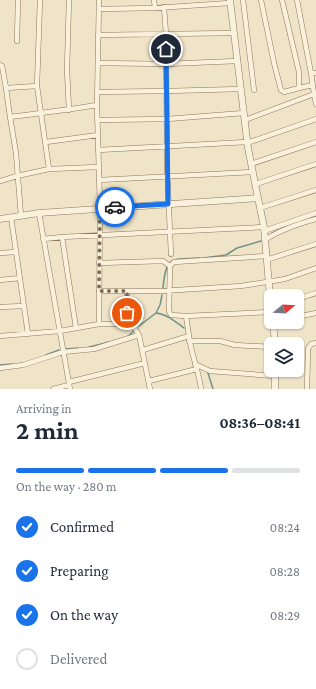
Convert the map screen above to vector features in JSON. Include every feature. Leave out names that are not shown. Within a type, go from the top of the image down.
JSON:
[{"type":"street","points":[[17,41],[18,0]]},
{"type":"street","points":[[40,0],[37,86],[49,169]]},
{"type":"street","points":[[69,0],[67,70],[69,110]]},
{"type":"street","points":[[99,0],[97,92],[100,208],[99,324]]},
{"type":"street","points":[[154,0],[155,8]]},
{"type":"street","points":[[243,0],[254,90]]},
{"type":"street","points":[[261,0],[274,63],[282,90],[284,92],[313,84]]},
{"type":"street","points":[[282,0],[297,62],[300,85],[299,88]]},
{"type":"street","points":[[297,0],[314,73],[313,84],[316,104]]},
{"type":"street","points":[[99,9],[155,8],[230,2],[247,143],[264,229],[269,289]]},
{"type":"street","points":[[164,7],[166,34],[167,176],[171,254]]},
{"type":"street","points":[[98,35],[234,33]]},
{"type":"street","points":[[98,63],[166,64],[237,61]]},
{"type":"street","points":[[0,65],[2,66],[16,153],[21,216]]},
{"type":"street","points":[[6,88],[37,86]]},
{"type":"street","points":[[97,92],[167,92],[241,89]]},
{"type":"street","points":[[245,120],[315,94]]},
{"type":"street","points":[[10,117],[97,105]]},
{"type":"street","points":[[97,120],[167,119],[244,113]]},
{"type":"street","points":[[98,150],[247,143],[316,119]]},
{"type":"street","points":[[46,142],[98,135]]},
{"type":"street","points":[[251,164],[316,142]]},
{"type":"street","points":[[256,184],[316,164]]},
{"type":"street","points":[[0,181],[49,169],[98,167]]},
{"type":"street","points":[[99,180],[253,172]]},
{"type":"street","points":[[260,208],[316,190]]},
{"type":"street","points":[[0,219],[39,213],[100,208],[258,198]]},
{"type":"street","points":[[44,239],[62,236],[264,229],[316,212]]},
{"type":"street","points":[[39,213],[69,385]]},
{"type":"street","points":[[11,217],[28,334]]},
{"type":"street","points":[[265,240],[274,234],[316,219]]},
{"type":"street","points":[[62,236],[76,328]]},
{"type":"street","points":[[264,312],[186,316],[171,315],[169,311],[170,266],[174,262],[266,258],[316,244]]},
{"type":"street","points":[[0,253],[16,252]]},
{"type":"street","points":[[99,263],[164,261],[170,266]]},
{"type":"street","points":[[99,291],[170,290],[241,286],[285,279],[316,268]]},
{"type":"street","points":[[0,280],[20,278]]},
{"type":"street","points":[[127,291],[127,324]]},
{"type":"street","points":[[304,297],[316,293]]},
{"type":"street","points":[[0,307],[24,306]]},
{"type":"street","points":[[304,316],[316,313]]},
{"type":"street","points":[[186,316],[189,339],[201,389]]},
{"type":"street","points":[[0,336],[60,331],[99,324],[132,324],[139,335],[150,389]]},
{"type":"street","points":[[0,368],[24,365],[63,352],[94,349],[139,335]]},
{"type":"street","points":[[143,350],[189,339],[220,341],[235,345],[264,347]]},
{"type":"street","points":[[307,389],[308,349],[311,344],[316,343]]},
{"type":"street","points":[[53,389],[145,363]]},
{"type":"street","points":[[149,381],[196,366],[210,371],[264,373]]},
{"type":"street","points":[[275,377],[275,389]]},
{"type":"waterway","points":[[272,233],[281,229]]},
{"type":"waterway","points":[[203,258],[226,255],[237,248],[261,241]]},
{"type":"waterway","points":[[163,288],[166,270],[171,262],[182,259],[199,258]]},
{"type":"waterway","points":[[156,313],[160,305],[162,295]]},
{"type":"waterway","points":[[139,326],[156,313],[168,317],[184,328]]},
{"type":"waterway","points":[[128,336],[134,331]]},
{"type":"waterway","points":[[86,348],[109,342]]},
{"type":"waterway","points":[[66,349],[78,348]]},
{"type":"waterway","points":[[46,355],[59,350]]},
{"type":"waterway","points":[[0,365],[12,364]]},
{"type":"waterway","points":[[208,373],[213,389]]},
{"type":"way so far","points":[[115,207],[100,208],[99,291],[127,291],[127,313]]},
{"type":"route","points":[[115,207],[168,204],[166,49]]}]
